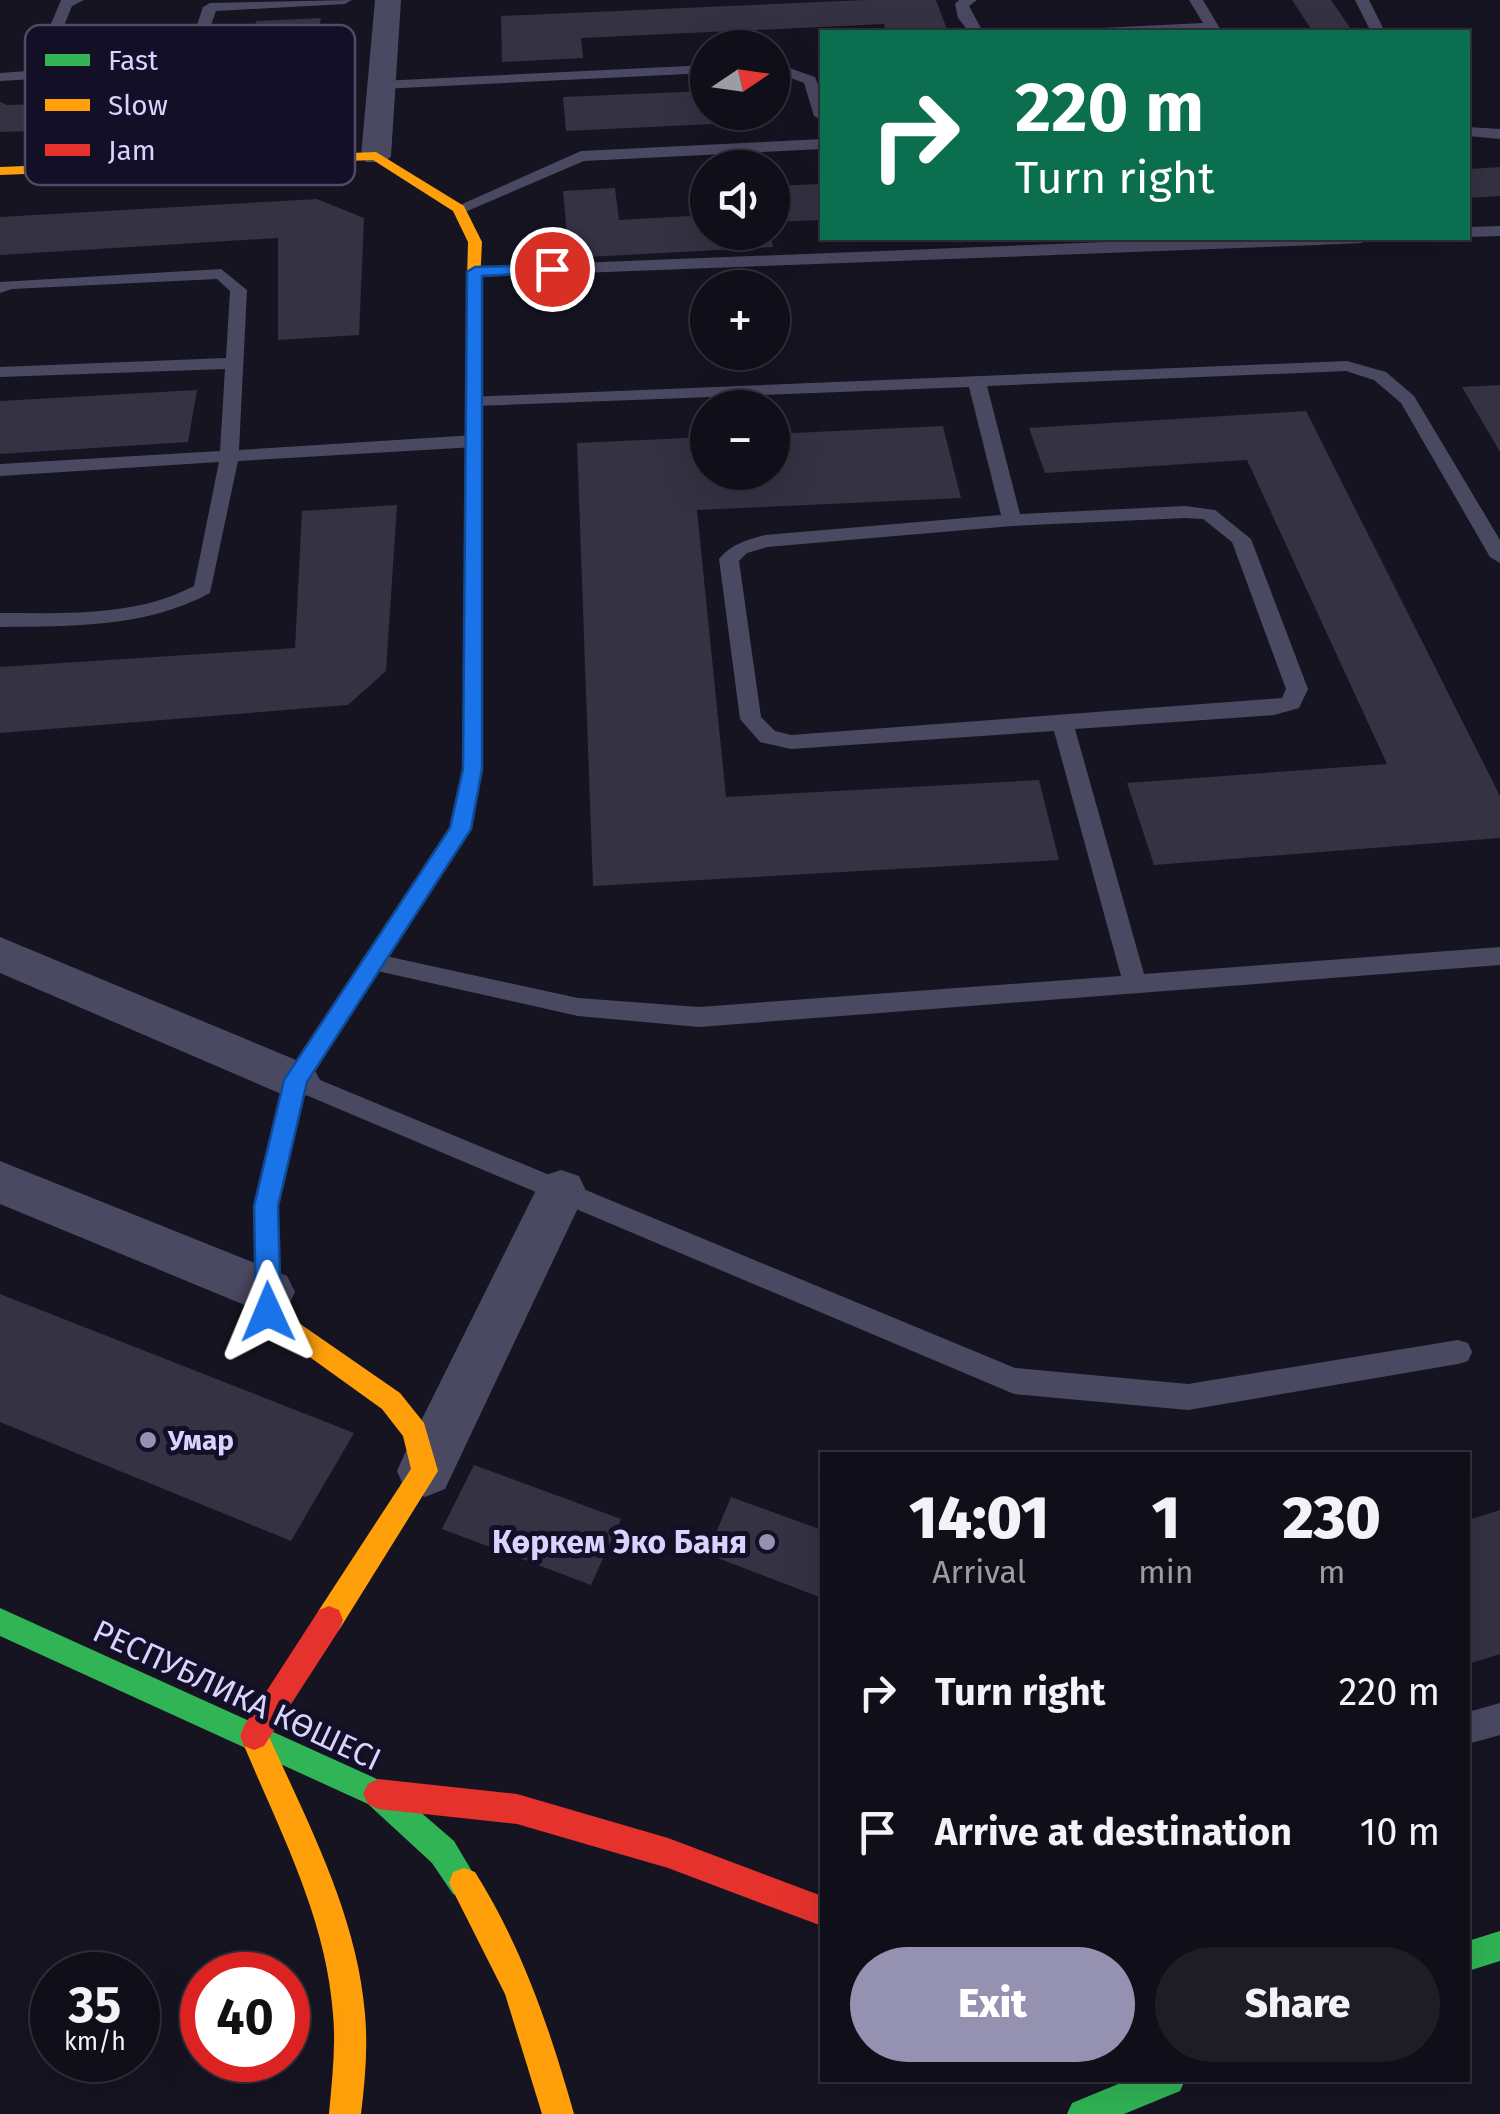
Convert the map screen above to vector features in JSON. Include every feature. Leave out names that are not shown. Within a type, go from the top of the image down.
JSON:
[{"type":"main road","points":[[345,2114],[353,2028],[338,1941],[254,1736],[425,1471],[415,1431],[391,1402],[268,1312],[266,1206],[296,1080],[460,829],[470,784],[475,440],[475,242],[459,209],[376,156],[355,157]]},
{"type":"main road","points":[[0,172],[25,171]]},
{"type":"main road","name":"РЕСПУБЛИКА КӨШЕСІ","points":[[0,1622],[378,1794],[443,1852],[492,1923],[537,2038],[558,2114]]},
{"type":"main road","points":[[378,1794],[516,1809],[668,1854],[820,1910]]},
{"type":"main road","points":[[1470,1955],[1500,1946]]},
{"type":"main road","points":[[1082,2114],[1164,2082]]},
{"type":"street","points":[[376,156],[388,0]]},
{"type":"street","points":[[0,954],[296,1080]]},
{"type":"street","points":[[0,1182],[269,1292]]},
{"type":"street","points":[[425,1471],[561,1191]]},
{"type":"lane","points":[[57,25],[66,3],[77,0]]},
{"type":"lane","points":[[210,4],[345,0]]},
{"type":"lane","points":[[970,0],[962,4],[965,18],[974,30]]},
{"type":"lane","points":[[1196,0],[1213,30]]},
{"type":"lane","points":[[1362,0],[1377,30]]},
{"type":"lane","points":[[381,85],[690,70]]},
{"type":"lane","points":[[790,73],[810,80],[820,110]]},
{"type":"lane","points":[[0,77],[25,75]]},
{"type":"lane","points":[[1470,132],[1500,134]]},
{"type":"lane","points":[[459,209],[581,156],[820,144]]},
{"type":"lane","points":[[1470,232],[1500,230]]},
{"type":"lane","points":[[475,272],[1291,240]]},
{"type":"lane","points":[[0,288],[9,284],[221,274],[239,290],[228,457],[202,589],[181,604],[84,618],[0,620]]},
{"type":"lane","points":[[0,372],[232,362]]},
{"type":"lane","points":[[475,400],[1347,366],[1380,376],[1408,400],[1500,556]]},
{"type":"lane","points":[[976,381],[1012,520]]},
{"type":"lane","points":[[0,470],[475,440]]},
{"type":"lane","points":[[1208,514],[1241,538],[1297,689],[1291,702],[1274,708],[791,742],[768,737],[751,719],[729,559],[740,549],[765,541],[1012,520],[1208,514]]},
{"type":"lane","points":[[1064,723],[1136,984]]},
{"type":"lane","points":[[372,962],[578,1007],[700,1017],[1500,956]]},
{"type":"lane","points":[[296,1080],[1014,1381],[1188,1397],[1458,1352]]},
{"type":"lane","points":[[1470,1727],[1500,1719]]},
{"type":"building","points":[[936,0],[947,30],[886,30],[884,24],[690,30],[581,38],[583,58],[502,62],[501,16]]},
{"type":"building","points":[[1292,0],[1331,0],[1352,30],[1312,30]]},
{"type":"building","points":[[321,18],[319,25],[255,25],[256,21]]},
{"type":"building","points":[[690,92],[690,125],[566,131],[563,97]]},
{"type":"building","points":[[0,102],[25,104],[25,131],[0,132]]},
{"type":"building","points":[[1500,167],[1500,196],[1470,198],[1470,169]]},
{"type":"building","points":[[820,184],[820,220],[790,221],[790,185]]},
{"type":"building","points":[[615,188],[619,220],[690,216],[690,250],[717,250],[569,258],[563,191]]},
{"type":"building","points":[[317,199],[364,218],[359,335],[278,340],[278,238],[0,255],[0,217]]},
{"type":"building","points":[[1500,385],[1500,452],[1462,387]]},
{"type":"building","points":[[197,390],[188,442],[0,454],[0,401]]},
{"type":"building","points":[[1306,411],[1500,796],[1500,838],[1154,865],[1127,783],[1387,764],[1247,460],[1045,473],[1029,428]]},
{"type":"building","points":[[943,426],[961,498],[697,510],[726,797],[1039,780],[1059,860],[593,886],[577,443],[690,438],[690,490],[790,490],[790,433]]},
{"type":"building","points":[[397,505],[386,671],[348,705],[0,733],[0,667],[295,648],[302,511]]},
{"type":"building","points":[[0,1294],[354,1433],[291,1541],[0,1422]]},
{"type":"building","points":[[474,1465],[621,1519],[591,1585],[442,1529]]},
{"type":"building","name":"Көркем Эко Баня","points":[[731,1497],[820,1529],[820,1597],[707,1554]]},
{"type":"building","points":[[1500,1510],[1500,1654],[1470,1663],[1470,1519]]},
{"type":"traffic: fast","points":[[270,1314],[266,1206],[296,1080],[460,829],[473,769],[473,666]]},
{"type":"traffic: fast","points":[[0,1622],[378,1794],[443,1852],[464,1883]]},
{"type":"traffic: fast","points":[[1470,1955],[1500,1946]]},
{"type":"traffic: fast","points":[[1083,2114],[1164,2082]]},
{"type":"traffic: slow","points":[[355,157],[376,156],[459,209],[475,242],[475,280]]},
{"type":"traffic: slow","points":[[0,171],[25,170]]},
{"type":"traffic: slow","points":[[270,1314],[391,1401],[415,1431],[425,1471],[329,1620]]},
{"type":"traffic: slow","points":[[254,1736],[314,1874],[342,1965],[351,2062],[345,2114]]},
{"type":"traffic: slow","points":[[464,1883],[509,1965],[558,2114]]},
{"type":"traffic: jam","points":[[473,666],[475,280]]},
{"type":"traffic: jam","points":[[254,1736],[329,1620]]},
{"type":"traffic: jam","points":[[378,1794],[517,1809],[668,1853],[820,1910]]},
{"type":"place","name":"Умар","points":[[148,1440]]},
{"type":"place","name":"Көркем Эко Баня","points":[[767,1542]]},
{"type":"route","points":[[268,1312],[266,1206],[296,1080],[460,829],[472,769],[475,272],[552,269]]}]
